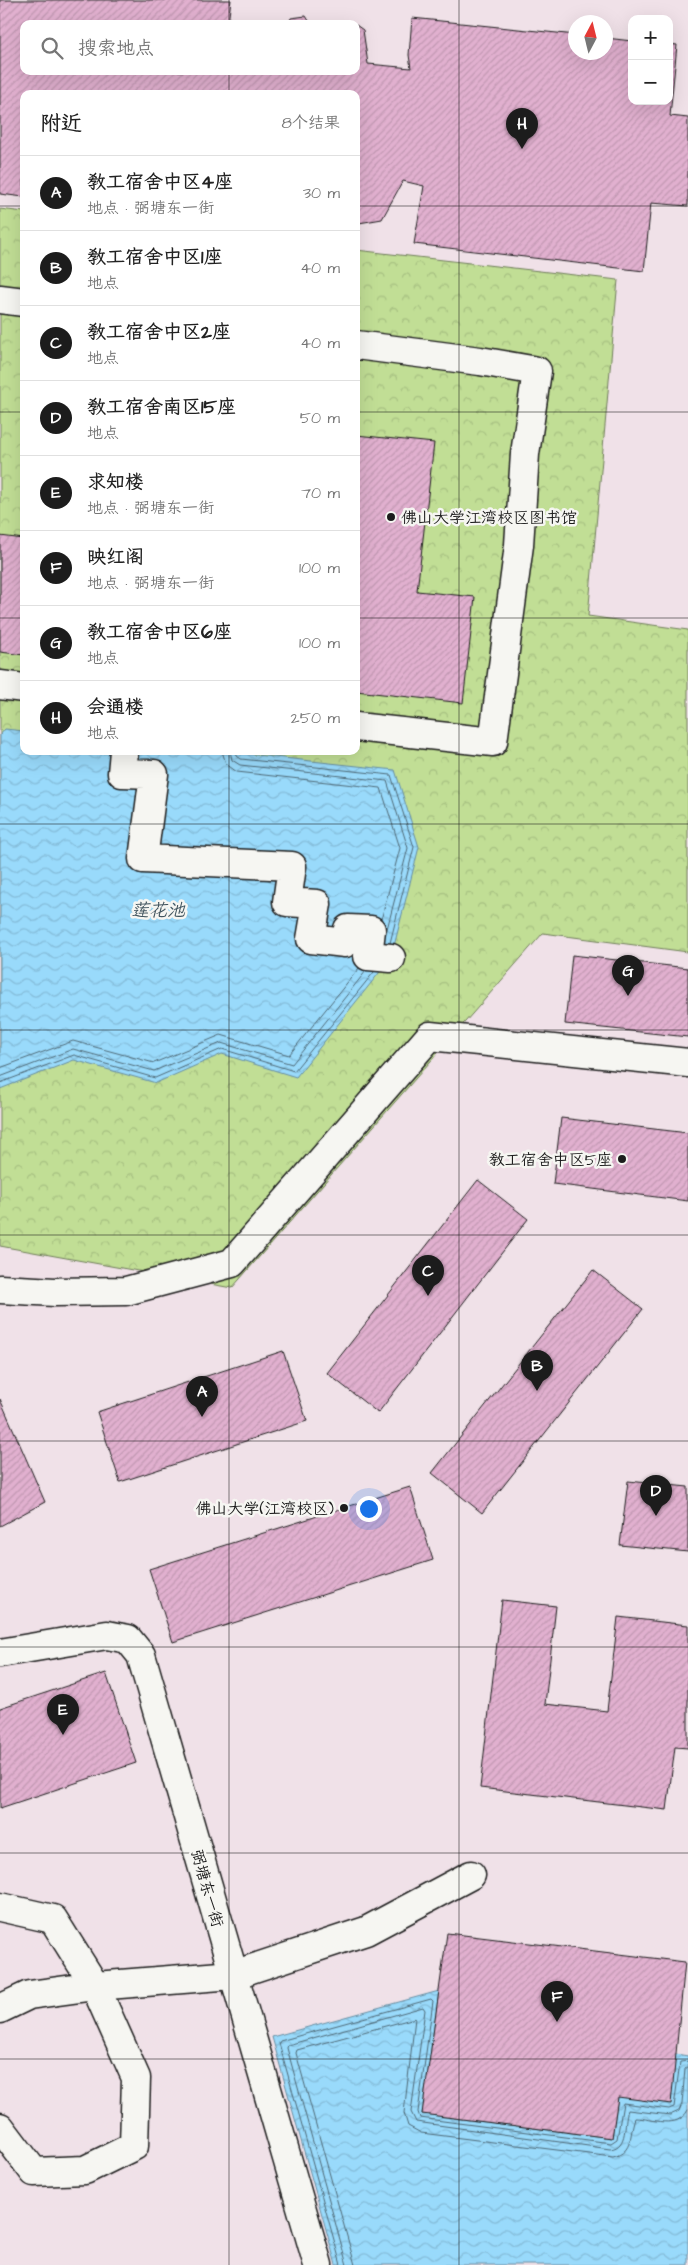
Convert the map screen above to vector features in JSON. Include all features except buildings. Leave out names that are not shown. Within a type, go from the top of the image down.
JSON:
[{"type":"street","points":[[0,299],[20,302]]},
{"type":"street","points":[[360,346],[480,361],[537,371],[525,454],[519,545],[493,742],[360,727]]},
{"type":"street","points":[[0,685],[20,688]]},
{"type":"street","points":[[124,755],[122,773],[154,774],[143,859],[292,866],[287,902],[317,904],[311,939],[346,943],[348,929],[371,930],[368,956],[391,958]]},
{"type":"street","points":[[0,1289],[55,1292],[126,1291],[232,1263],[430,1036],[688,1063]]},
{"type":"street","name":"弼塘东一街","points":[[0,1653],[107,1634],[128,1639],[141,1655],[318,2265]]},
{"type":"street","points":[[0,2010],[29,1994],[95,1986],[233,1975],[366,1931],[471,1875]]},
{"type":"street","points":[[0,1906],[54,1919],[95,1986],[136,2078],[134,2146],[85,2170],[34,2172],[0,2127]]},
{"type":"green space","points":[[0,209],[20,212],[20,755],[360,755],[360,250],[618,280],[588,616],[688,630],[688,952],[543,933],[232,1288],[0,1246]]},
{"type":"water","name":"莲花池","points":[[5,729],[20,731],[20,755],[255,755],[395,770],[419,847],[391,958],[296,1077],[222,1054],[156,1083],[74,1060],[0,1089],[0,735]]},
{"type":"water","points":[[439,1991],[422,2114],[612,2138],[618,2097],[676,2054],[688,2056],[688,2265],[336,2265],[272,2037]]},
{"type":"place","name":"会通楼","points":[[522,149]]},
{"type":"place","name":"佛山大学江湾校区图书馆","points":[[391,517]]},
{"type":"place","name":"教工宿舍中区6座","points":[[628,996]]},
{"type":"place","name":"教工宿舍中区5座","points":[[622,1159]]},
{"type":"place","name":"教工宿舍中区2座","points":[[428,1296]]},
{"type":"place","name":"教工宿舍中区1座","points":[[537,1391]]},
{"type":"place","name":"教工宿舍中区4座","points":[[202,1417]]},
{"type":"place","name":"佛山大学(江湾校区)","points":[[344,1508]]},
{"type":"place","name":"教工宿舍南区15座","points":[[656,1516]]},
{"type":"place","name":"求知楼","points":[[63,1735]]},
{"type":"place","name":"映红阁","points":[[557,2022]]}]
